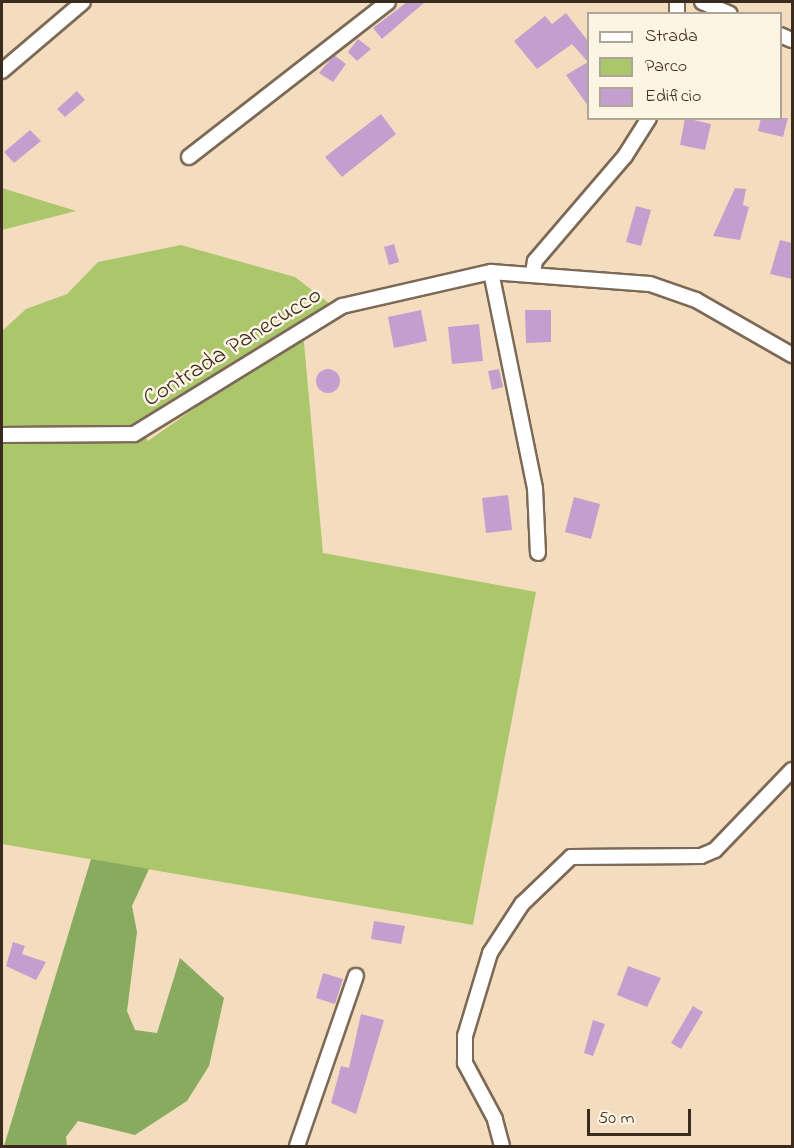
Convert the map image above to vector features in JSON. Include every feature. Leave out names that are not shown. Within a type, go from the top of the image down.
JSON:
[{"type":"street","points":[[2,71],[83,2]]},
{"type":"street","points":[[189,157],[388,2]]},
{"type":"street","points":[[534,273],[535,261],[625,156],[648,120]]},
{"type":"street","points":[[491,272],[536,488],[538,553]]},
{"type":"street","name":"Contrada Panecucco","points":[[2,435],[134,434],[342,306],[491,272],[534,273],[650,284],[696,300],[792,356]]},
{"type":"street","points":[[502,1146],[495,1119],[465,1063],[465,1036],[473,995],[490,954],[522,904],[571,857],[700,856],[715,850],[792,770]]},
{"type":"street","points":[[297,1146],[356,976]]},
{"type":"green space","points":[[2,188],[76,211],[2,230]]},
{"type":"green space","points":[[181,245],[295,277],[330,304],[125,433],[2,430],[2,331],[26,309],[67,294],[98,262]]},
{"type":"green space","points":[[303,332],[323,553],[536,592],[473,925],[2,844],[2,434],[145,435],[148,441]]},
{"type":"green space","points":[[91,859],[149,869],[132,906],[137,932],[127,1011],[135,1030],[157,1033],[180,958],[224,998],[209,1066],[187,1101],[135,1135],[78,1121],[66,1137],[67,1146],[4,1146]]},
{"type":"building","points":[[407,2],[425,2],[382,39],[373,28]]},
{"type":"building","points":[[566,13],[587,40],[587,61],[572,44],[537,69],[514,41],[545,16],[552,24]]},
{"type":"building","points":[[358,39],[371,49],[357,61],[348,52]]},
{"type":"building","points":[[334,55],[346,64],[333,82],[319,73]]},
{"type":"building","points":[[587,63],[587,105],[566,75]]},
{"type":"building","points":[[77,91],[85,100],[65,117],[57,109]]},
{"type":"building","points":[[381,114],[396,134],[342,177],[325,157]]},
{"type":"building","points":[[788,118],[783,137],[758,131],[761,120]]},
{"type":"building","points":[[685,120],[711,124],[705,150],[680,145]]},
{"type":"building","points":[[30,130],[41,141],[14,163],[4,152]]},
{"type":"building","points":[[735,188],[746,189],[743,205],[749,207],[740,240],[713,236]]},
{"type":"building","points":[[636,206],[651,210],[641,246],[626,242]]},
{"type":"building","points":[[780,240],[792,243],[792,279],[770,274]]},
{"type":"building","points":[[394,244],[399,262],[389,265],[384,247]]},
{"type":"building","points":[[421,310],[427,341],[394,348],[388,317]]},
{"type":"building","points":[[525,310],[551,310],[551,342],[526,343]]},
{"type":"building","points":[[479,324],[483,361],[452,364],[448,327]]},
{"type":"building","points":[[328,369],[333,370],[339,376],[339,386],[333,392],[328,393],[323,392],[317,386],[316,381],[317,376],[323,370]]},
{"type":"building","points":[[499,369],[503,387],[492,390],[488,371]]},
{"type":"building","points":[[508,495],[512,530],[486,533],[482,498]]},
{"type":"building","points":[[574,497],[600,504],[591,539],[565,532]]},
{"type":"building","points":[[374,921],[405,926],[401,944],[371,939]]},
{"type":"building","points":[[13,942],[25,946],[22,954],[46,962],[36,980],[6,966]]},
{"type":"building","points":[[628,966],[661,978],[647,1007],[617,995]]},
{"type":"building","points":[[323,973],[343,979],[335,1004],[316,998]]},
{"type":"building","points":[[693,1006],[703,1012],[681,1049],[671,1043]]},
{"type":"building","points":[[361,1014],[384,1020],[356,1114],[331,1103],[341,1066],[349,1068]]},
{"type":"building","points":[[593,1020],[605,1024],[593,1056],[584,1053]]}]
